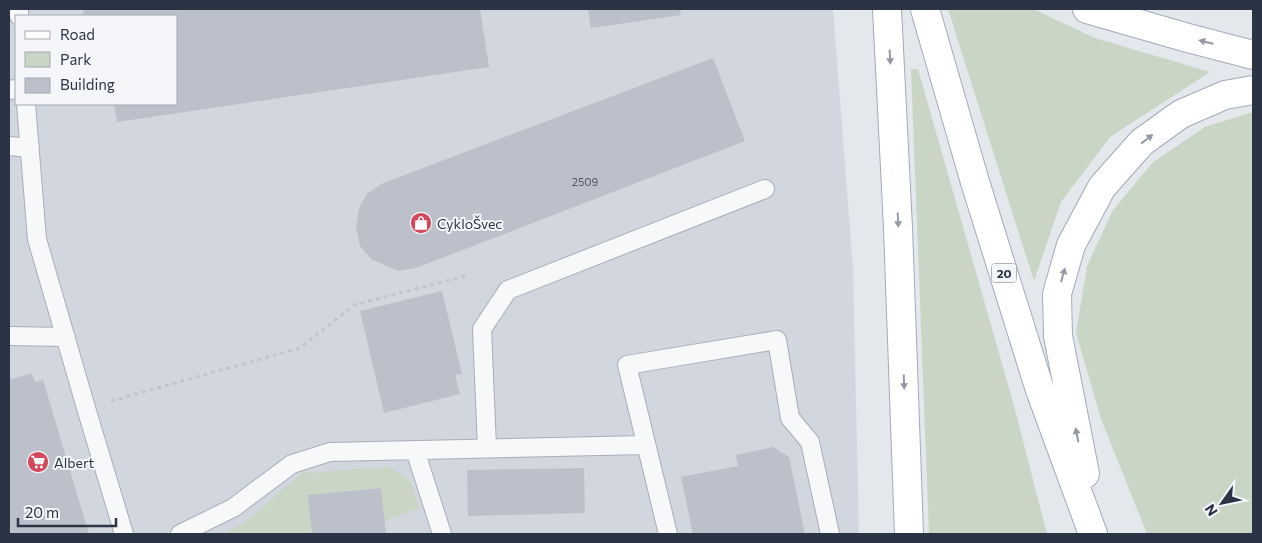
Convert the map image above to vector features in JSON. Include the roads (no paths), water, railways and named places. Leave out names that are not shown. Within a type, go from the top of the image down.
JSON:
[{"type":"main road","points":[[887,9],[898,228],[909,534]]},
{"type":"main road","name":"20","points":[[926,9],[973,173],[1040,390],[1095,534]]},
{"type":"main road","points":[[1088,9],[1253,54]]},
{"type":"main road","points":[[1095,534],[1058,336],[1058,294],[1071,245],[1102,187],[1142,142],[1181,114],[1225,95],[1253,90]]},
{"type":"lane","points":[[26,105],[37,239],[124,534]]},
{"type":"lane","points":[[9,146],[30,148]]},
{"type":"lane","points":[[487,448],[482,328],[508,290],[766,189]]},
{"type":"lane","points":[[9,336],[66,337]]},
{"type":"lane","points":[[668,534],[627,365],[777,340],[790,418],[810,442],[830,534]]},
{"type":"lane","points":[[180,534],[233,508],[292,464],[330,452],[646,445]]},
{"type":"lane","points":[[415,450],[442,534]]},
{"type":"place","name":"CykloŠvec","points":[[421,223]]},
{"type":"place","name":"Albert","points":[[38,462]]}]
